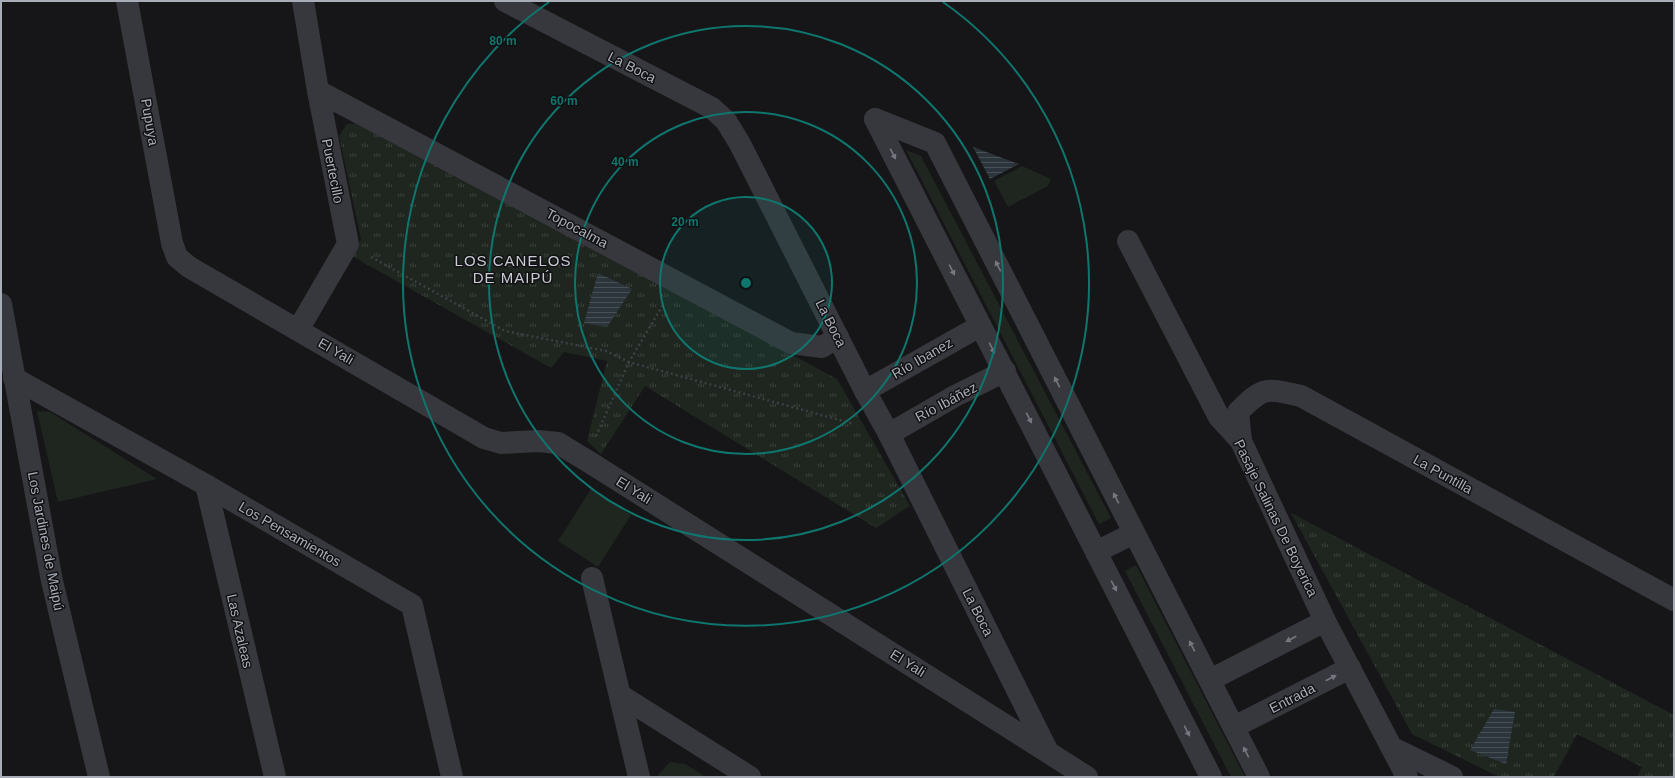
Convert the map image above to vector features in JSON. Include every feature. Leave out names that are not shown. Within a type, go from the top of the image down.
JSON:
[{"type":"street","name":"Pupuya","points":[[127,1],[172,243]]},
{"type":"street","name":"Puertecillo","points":[[303,1],[318,91],[348,244]]},
{"type":"street","name":"La Boca","points":[[505,1],[712,108],[726,121],[740,144],[865,391],[889,434],[1047,750]]},
{"type":"street","name":"Topocalma","points":[[318,91],[677,281],[790,343],[822,347],[838,337]]},
{"type":"street","points":[[1211,777],[875,119],[935,143],[1259,777]]},
{"type":"street","name":"Pasaje Salinas De Boyerica","points":[[1128,241],[1219,417],[1241,441],[1325,621],[1407,777]]},
{"type":"street","name":"El Yali","points":[[172,243],[177,257],[189,267],[484,438],[501,443],[538,441],[558,443],[1047,750],[1087,777]]},
{"type":"street","points":[[298,330],[348,244]]},
{"type":"street","name":"Los Jardines de Maipú","points":[[1,304],[52,581],[99,777]]},
{"type":"street","name":"Río Ibanez","points":[[865,391],[980,326]]},
{"type":"street","name":"Río Ibáñez","points":[[889,434],[955,396],[1005,371]]},
{"type":"street","name":"Los Pensamientos","points":[[14,378],[206,485],[412,605],[452,777]]},
{"type":"street","name":"La Puntilla","points":[[1241,441],[1238,412],[1255,395],[1267,390],[1274,390],[1301,396],[1674,600]]},
{"type":"street","name":"Las Azaleas","points":[[206,485],[275,777]]},
{"type":"street","points":[[1096,552],[1134,532]]},
{"type":"street","points":[[592,578],[639,777]]},
{"type":"street","points":[[1210,680],[1325,621]]},
{"type":"street","name":"Entrada","points":[[1234,727],[1350,668]]},
{"type":"street","points":[[620,695],[750,777]]},
{"type":"street","points":[[1393,748],[1452,777]]},
{"type":"path","points":[[348,244],[505,331],[606,351],[629,362],[889,434]]},
{"type":"path","points":[[586,460],[629,362],[677,281]]},
{"type":"green space","points":[[362,123],[837,379],[910,506],[876,528],[645,386],[601,454],[587,441],[607,361],[564,352],[551,368],[352,256],[361,239],[339,136],[347,124]]},
{"type":"green space","points":[[906,150],[921,156],[1111,518],[1099,524]]},
{"type":"green space","points":[[1022,166],[1051,179],[1048,186],[1008,207],[994,181]]},
{"type":"green space","points":[[37,411],[50,412],[157,479],[58,502]]},
{"type":"green space","points":[[591,489],[631,515],[598,567],[558,541]]},
{"type":"green space","points":[[1291,513],[1674,715],[1674,777],[1637,777],[1642,767],[1577,734],[1554,777],[1499,777],[1412,734]]},
{"type":"green space","points":[[1136,565],[1245,777],[1231,777],[1125,571]]},
{"type":"green space","points":[[670,762],[685,764],[706,777],[659,777],[658,775]]},
{"type":"shaded area","points":[[973,147],[1019,164],[990,179]]},
{"type":"shaded area","points":[[598,273],[632,289],[607,327],[584,323]]},
{"type":"shaded area","points":[[1494,709],[1515,712],[1506,764],[1470,750]]},
{"type":"district","name":"LOS CANELOS DE MAIPÚ","points":[[513,270]]}]
